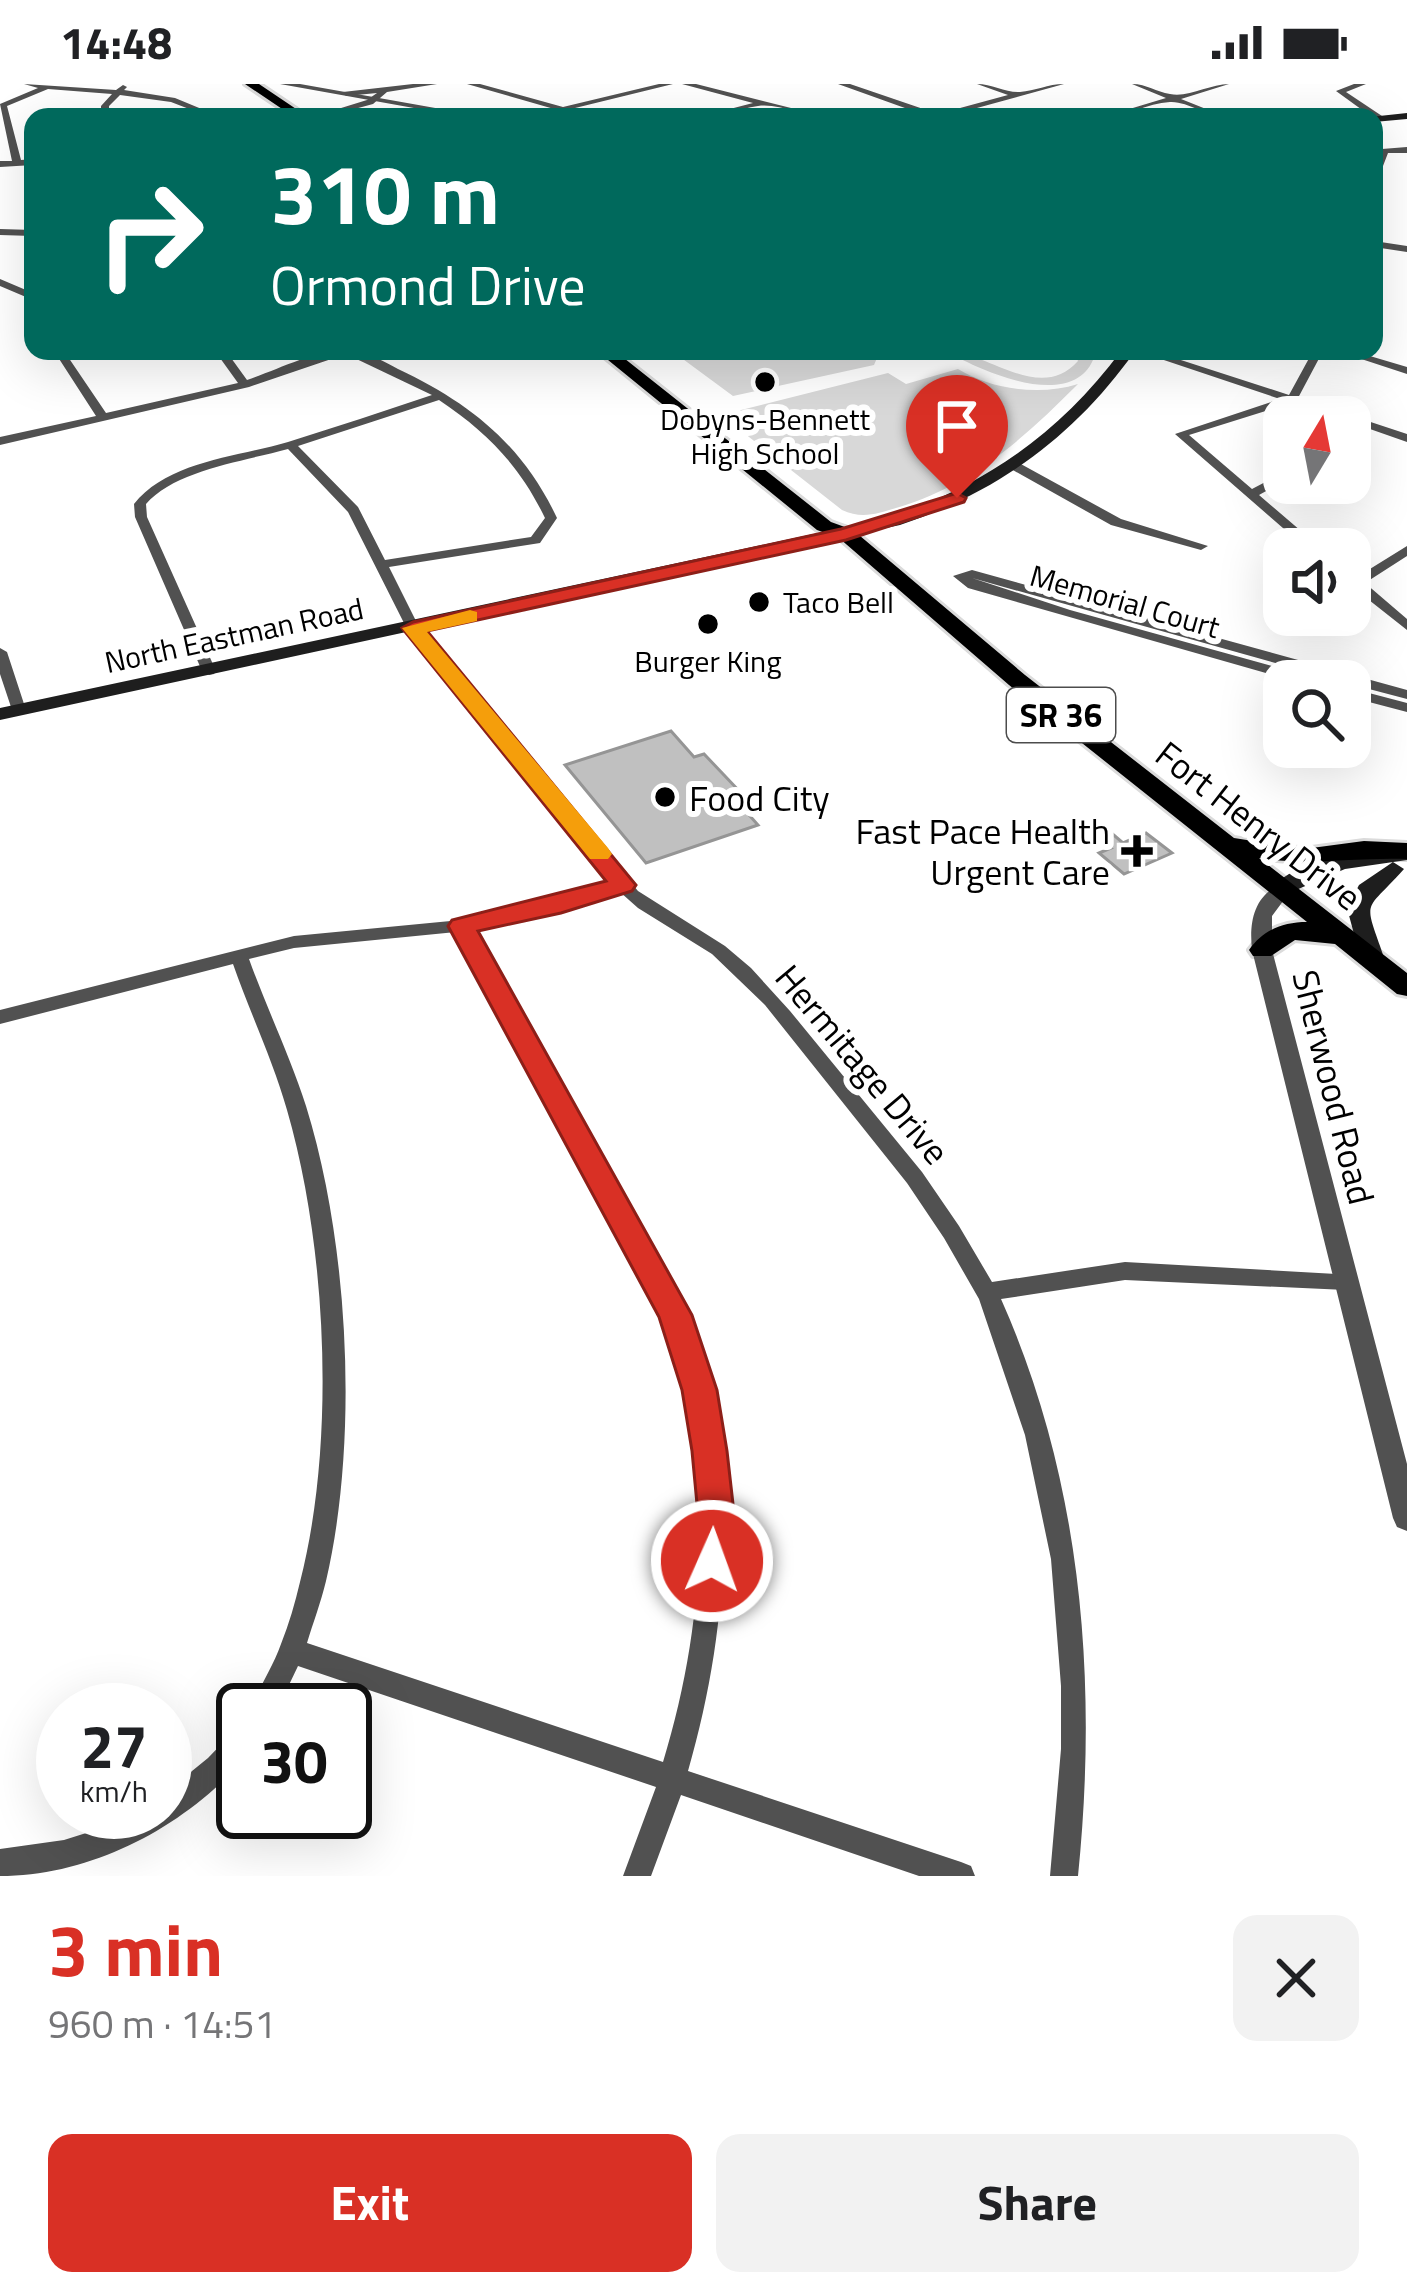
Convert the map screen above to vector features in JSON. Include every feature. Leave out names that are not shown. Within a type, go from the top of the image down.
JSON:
[{"type":"main road","points":[[261,86],[304,108]]},
{"type":"main road","points":[[261,86],[290,108]]},
{"type":"main road","name":"Fort Henry Drive","points":[[616,360],[824,526],[846,534],[1017,680],[1407,987]]},
{"type":"main road","name":"Fort Henry Drive","points":[[638,360],[842,519],[846,534]]},
{"type":"main road","name":"North Eastman Road","points":[[9,712],[846,534],[957,498],[1015,466],[1121,360]]},
{"type":"main road","points":[[1225,844],[1304,857],[1364,849],[1404,861]]},
{"type":"main road","points":[[1282,889],[1404,861]]},
{"type":"main road","points":[[1372,960],[1357,904],[1362,891],[1404,861]]},
{"type":"main road","points":[[1262,950],[1284,931],[1297,928],[1344,938]]},
{"type":"street","points":[[28,84],[114,92],[201,108]]},
{"type":"street","points":[[108,108],[114,92],[127,84]]},
{"type":"street","points":[[284,84],[428,108]]},
{"type":"street","points":[[346,94],[433,84]]},
{"type":"street","points":[[471,84],[566,108],[669,84]]},
{"type":"street","points":[[686,84],[783,108]]},
{"type":"street","points":[[842,84],[911,108]]},
{"type":"street","points":[[981,84],[1016,95]]},
{"type":"street","points":[[969,108],[1060,84]]},
{"type":"street","points":[[1136,84],[1202,108]]},
{"type":"street","points":[[1139,108],[1225,84]]},
{"type":"street","points":[[1362,84],[1340,91],[1363,108]]},
{"type":"street","points":[[17,163],[3,105],[46,87]]},
{"type":"street","points":[[346,108],[392,88]]},
{"type":"street","points":[[740,108],[761,103]]},
{"type":"street","points":[[1383,160],[1388,149],[1407,150]]},
{"type":"street","points":[[0,164],[24,163]]},
{"type":"street","points":[[65,360],[104,419]]},
{"type":"street","points":[[227,360],[245,385]]},
{"type":"street","points":[[0,441],[245,385],[319,360]]},
{"type":"street","points":[[366,360],[443,395],[500,442],[551,518],[535,540],[382,564]]},
{"type":"street","points":[[1170,360],[1283,396]]},
{"type":"street","points":[[1294,396],[1313,360]]},
{"type":"street","points":[[1371,360],[1407,371]]},
{"type":"street","points":[[209,671],[142,518],[140,504],[150,492],[180,475],[290,446],[443,395]]},
{"type":"street","points":[[1263,407],[1181,434],[1290,528]]},
{"type":"street","points":[[1373,426],[1407,437]]},
{"type":"street","name":"Hermitage Drive","points":[[290,446],[340,491],[413,628],[623,885],[661,919],[709,943],[745,973],[908,1167],[986,1292],[1036,1426],[1064,1563],[1075,1759],[1064,1876]]},
{"type":"street","points":[[1015,466],[1116,522],[1201,546]]},
{"type":"street","points":[[1250,495],[1263,488]]},
{"type":"street","points":[[1371,571],[1407,550]]},
{"type":"street","name":"Memorial Court","points":[[1263,666],[1126,623],[968,573],[960,576],[974,585],[1126,623],[1407,695]]},
{"type":"street","points":[[1371,596],[1407,626]]},
{"type":"street","points":[[0,652],[9,712]]},
{"type":"street","points":[[1371,698],[1407,708]]},
{"type":"street","points":[[0,1017],[239,955],[345,934],[461,926],[623,885]]},
{"type":"street","name":"Sherwood Road","points":[[1282,889],[1268,901],[1258,923],[1262,950],[1407,1518]]},
{"type":"street","points":[[461,926],[655,1271],[699,1390],[715,1504],[709,1617],[694,1704],[638,1876]]},
{"type":"street","points":[[239,955],[301,1122],[332,1294],[326,1484],[307,1612],[295,1652],[278,1683]]},
{"type":"street","points":[[986,1292],[1125,1271],[1346,1281]]},
{"type":"street","points":[[295,1652],[961,1876]]},
{"type":"street","points":[[192,1790],[216,1767]]},
{"type":"street","points":[[0,1863],[42,1861],[111,1839]]},
{"type":"shaded area","points":[[684,360],[876,360],[874,365],[733,396]]},
{"type":"shaded area","points":[[964,360],[1047,378],[1063,373],[1078,360],[1093,360],[1081,375],[1045,385]]},
{"type":"shaded area","points":[[958,369],[1017,389],[1078,384],[1017,441],[973,473],[924,498],[876,514],[842,510],[721,415],[888,373],[906,384]]},
{"type":"building","name":"Food City","points":[[671,731],[694,757],[704,754],[743,795],[734,798],[758,825],[646,863],[565,765]]},
{"type":"building","name":"Fast Pace Health Urgent Care","points":[[1109,831],[1123,843],[1146,833],[1172,853],[1124,874],[1099,853],[1111,848],[1096,836]]},
{"type":"slow traffic","points":[[470,616],[413,628],[599,854]]},
{"type":"place","name":"Dobyns-Bennett High School","points":[[765,382]]},
{"type":"place","name":"Taco Bell","points":[[759,602]]},
{"type":"place","name":"Burger King","points":[[708,624]]},
{"type":"place","name":"Food City","points":[[665,797]]},
{"type":"place","name":"Fast Pace Health Urgent Care","points":[[1137,851]]},
{"type":"route","points":[[712,1561],[715,1504],[710,1451],[699,1390],[675,1315],[632,1228],[461,926],[623,885],[413,628],[846,534],[957,498]]}]
